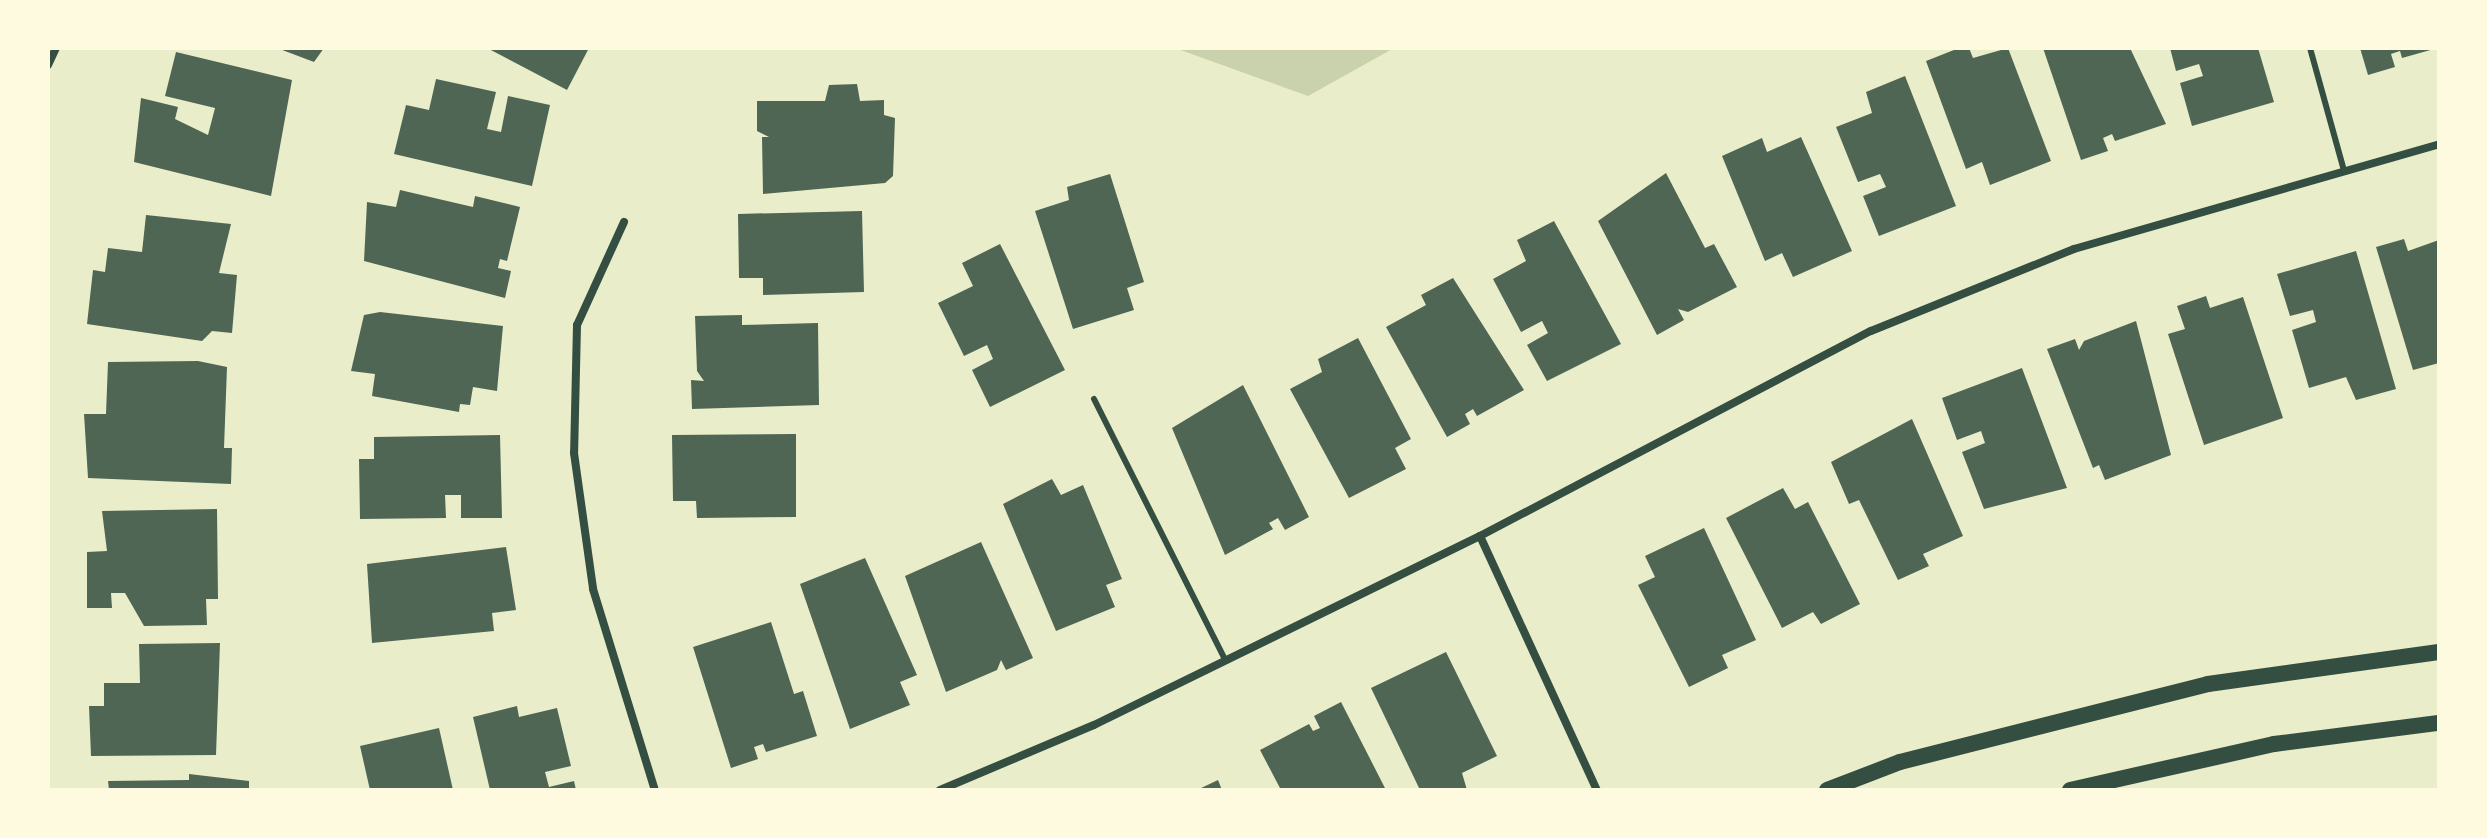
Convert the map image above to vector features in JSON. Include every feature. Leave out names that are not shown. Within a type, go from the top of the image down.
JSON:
[{"type":"main road","points":[[1827,790],[1900,762],[2208,684],[2439,652]]},
{"type":"main road","points":[[2070,790],[2274,744],[2439,723]]},
{"type":"street","points":[[48,65],[56,48]]},
{"type":"street","points":[[940,790],[1226,661],[1480,536],[1871,331],[2074,249],[2439,144]]},
{"type":"street","points":[[624,222],[577,325],[574,453],[593,589],[655,790]]},
{"type":"street","points":[[1480,536],[1597,790]]},
{"type":"lane","points":[[2310,48],[2344,171]]},
{"type":"lane","points":[[1094,399],[1226,661]]},
{"type":"green space","points":[[1175,48],[1394,48],[1308,96]]},
{"type":"building","points":[[277,48],[324,48],[314,62]]},
{"type":"building","points":[[487,48],[589,48],[567,90]]},
{"type":"building","points":[[1959,48],[1969,48],[1973,58],[2008,48],[2051,161],[1990,185],[1982,162],[1966,169],[1926,61]]},
{"type":"building","points":[[2043,48],[2130,48],[2166,124],[2115,141],[2112,134],[2103,138],[2108,151],[2081,160]]},
{"type":"building","points":[[2170,48],[2258,48],[2274,102],[2192,126],[2180,83],[2203,76],[2199,64],[2176,71]]},
{"type":"building","points":[[2360,48],[2434,49],[2402,58],[2400,51],[2391,54],[2395,67],[2368,75]]},
{"type":"building","points":[[176,52],[292,80],[271,196],[134,162],[141,98],[178,107],[175,119],[208,135],[215,108],[165,96]]},
{"type":"building","points":[[1905,76],[1956,206],[1879,236],[1863,196],[1886,187],[1880,174],[1858,182],[1836,127],[1872,113],[1866,92]]},
{"type":"building","points":[[436,79],[496,92],[487,129],[501,132],[508,96],[550,105],[532,186],[394,154],[406,105],[429,110]]},
{"type":"building","points":[[857,84],[860,101],[884,100],[884,115],[895,118],[893,176],[885,183],[763,194],[762,137],[769,137],[757,131],[757,101],[825,101],[829,85]]},
{"type":"building","points":[[1801,137],[1852,251],[1793,277],[1782,253],[1765,261],[1722,156],[1762,138],[1767,152]]},
{"type":"building","points":[[1666,173],[1705,248],[1714,244],[1737,287],[1688,312],[1678,309],[1684,320],[1657,335],[1598,221]]},
{"type":"building","points":[[1110,174],[1144,282],[1127,288],[1134,310],[1073,329],[1035,211],[1069,200],[1067,187]]},
{"type":"building","points":[[400,190],[473,207],[475,196],[520,207],[507,261],[500,259],[498,268],[511,271],[505,298],[364,261],[367,202],[396,207]]},
{"type":"building","points":[[862,211],[864,292],[763,295],[763,278],[739,278],[738,214]]},
{"type":"building","points":[[146,215],[231,224],[219,273],[237,275],[232,333],[212,331],[202,341],[87,324],[93,270],[105,272],[108,248],[142,252]]},
{"type":"building","points":[[1554,221],[1621,344],[1547,381],[1527,345],[1548,333],[1542,321],[1521,332],[1493,279],[1526,261],[1517,240]]},
{"type":"building","points":[[2404,239],[2408,251],[2439,240],[2439,363],[2413,370],[2376,247]]},
{"type":"building","points":[[1000,244],[1065,370],[990,407],[972,370],[993,359],[987,345],[964,356],[938,303],[973,286],[962,263]]},
{"type":"building","points":[[2356,251],[2396,389],[2356,400],[2346,377],[2309,388],[2292,330],[2316,322],[2313,310],[2290,316],[2277,274]]},
{"type":"building","points":[[1453,278],[1524,390],[1477,416],[1473,409],[1465,414],[1470,424],[1447,437],[1386,327],[1426,305],[1421,295]]},
{"type":"building","points":[[2206,296],[2210,308],[2243,297],[2283,418],[2204,445],[2168,334],[2185,329],[2177,306]]},
{"type":"building","points":[[380,312],[503,326],[497,391],[473,387],[470,405],[460,404],[459,412],[372,396],[375,374],[351,371],[364,315]]},
{"type":"building","points":[[742,315],[742,325],[818,323],[819,405],[692,409],[691,380],[704,381],[697,371],[695,316]]},
{"type":"building","points":[[2136,321],[2171,455],[2105,480],[2099,465],[2093,468],[2047,349],[2075,339],[2079,350],[2084,341]]},
{"type":"building","points":[[1358,338],[1411,439],[1395,448],[1406,469],[1349,498],[1290,389],[1322,372],[1318,359]]},
{"type":"building","points":[[198,361],[227,367],[224,448],[232,448],[231,484],[88,478],[84,414],[106,414],[108,362]]},
{"type":"building","points":[[2022,368],[2067,488],[1984,509],[1962,452],[1985,443],[1981,431],[1957,440],[1942,398]]},
{"type":"building","points":[[1243,385],[1309,517],[1285,530],[1278,518],[1269,523],[1273,529],[1225,555],[1172,428]]},
{"type":"building","points":[[1912,419],[1963,536],[1923,554],[1929,566],[1898,580],[1859,500],[1849,504],[1831,462]]},
{"type":"building","points":[[796,434],[796,517],[697,518],[696,501],[673,501],[672,435]]},
{"type":"building","points":[[500,435],[502,518],[461,518],[461,495],[445,495],[446,518],[360,519],[359,459],[374,459],[374,437]]},
{"type":"building","points":[[1052,479],[1061,495],[1083,485],[1122,579],[1106,585],[1115,607],[1056,631],[1003,504]]},
{"type":"building","points":[[1783,488],[1795,509],[1808,502],[1860,604],[1821,624],[1813,612],[1782,628],[1726,518]]},
{"type":"building","points":[[217,509],[218,599],[206,599],[207,625],[144,626],[125,593],[111,593],[112,608],[87,608],[87,552],[107,551],[102,511]]},
{"type":"building","points":[[1704,528],[1756,640],[1722,655],[1728,668],[1689,687],[1638,585],[1655,577],[1645,556]]},
{"type":"building","points":[[981,542],[1033,658],[1006,670],[1001,660],[997,670],[946,692],[905,576]]},
{"type":"building","points":[[506,547],[516,610],[492,613],[494,631],[372,643],[367,564]]},
{"type":"building","points":[[865,558],[917,675],[900,682],[910,705],[850,729],[800,584]]},
{"type":"building","points":[[771,622],[794,694],[803,691],[817,736],[766,752],[763,744],[754,747],[758,759],[731,768],[693,647]]},
{"type":"building","points":[[220,643],[216,755],[91,756],[89,706],[104,706],[104,683],[140,683],[139,644]]},
{"type":"building","points":[[1446,652],[1497,756],[1462,773],[1467,790],[1420,790],[1371,688]]},
{"type":"building","points":[[1341,702],[1386,790],[1281,790],[1260,750],[1309,724],[1313,731],[1320,728],[1314,716]]},
{"type":"building","points":[[517,706],[519,717],[557,708],[571,766],[545,772],[549,787],[574,781],[576,790],[490,790],[473,717]]},
{"type":"building","points":[[439,728],[453,790],[370,790],[360,746]]},
{"type":"building","points":[[189,774],[249,781],[249,790],[109,790],[108,781],[189,780]]},
{"type":"building","points":[[1218,780],[1222,790],[1197,790]]}]
